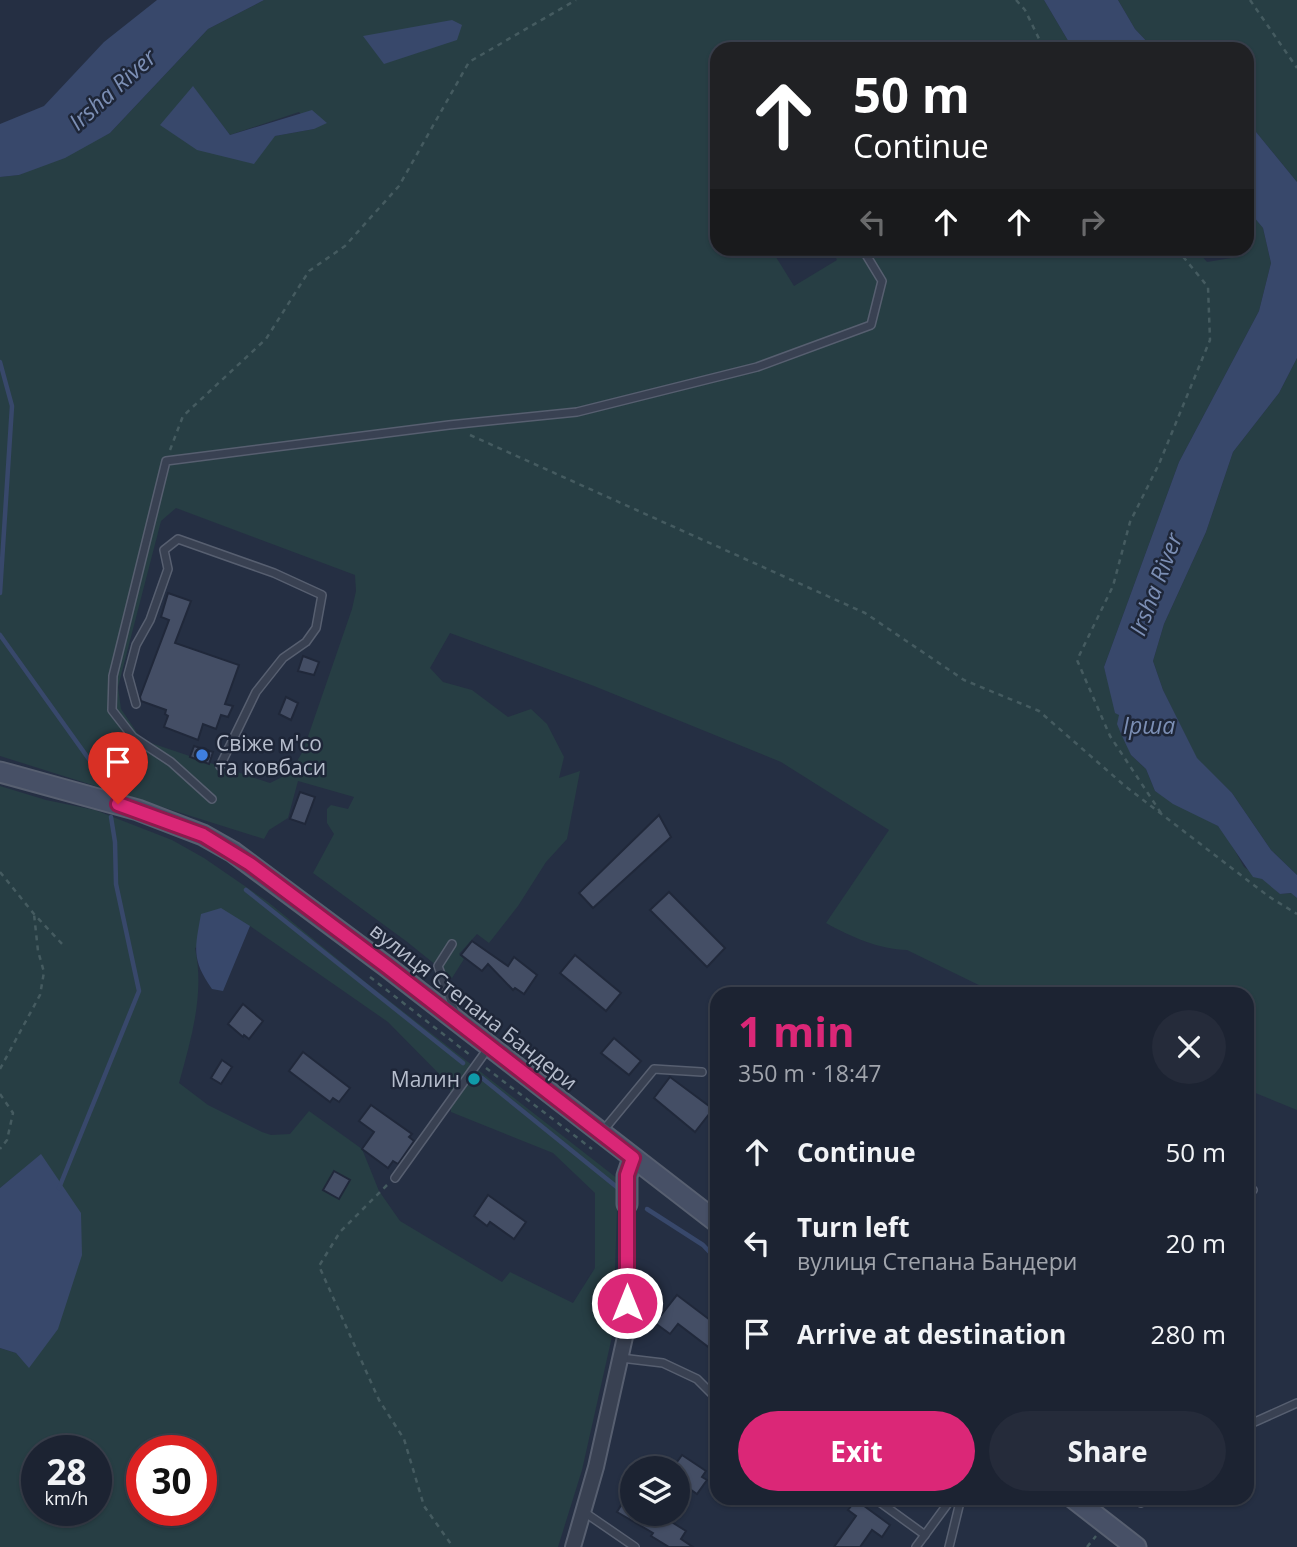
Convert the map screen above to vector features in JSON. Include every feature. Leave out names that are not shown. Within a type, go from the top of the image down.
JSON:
[{"type":"street","name":"вулиця Степана Бандери","points":[[0,772],[118,804],[203,835],[241,858],[459,1023],[484,1054],[598,1142],[633,1158],[710,1226]]},
{"type":"street","points":[[573,1547],[584,1512],[627,1328],[627,1175],[633,1158]]},
{"type":"street","points":[[1082,1505],[1136,1547]]},
{"type":"lane","points":[[212,799],[171,762],[133,737],[112,710],[113,676],[166,461],[578,412],[757,367],[871,325],[882,281],[867,256]]},
{"type":"lane","points":[[136,704],[128,675],[136,646],[150,620],[168,569],[164,550],[178,539],[274,573],[322,595],[316,628],[306,642],[283,658],[256,692],[220,766]]},
{"type":"lane","points":[[453,944],[438,966],[459,1023]]},
{"type":"lane","points":[[395,1178],[484,1054]]},
{"type":"lane","points":[[598,1142],[654,1069],[702,1072]]},
{"type":"lane","points":[[620,1358],[663,1363],[697,1379],[710,1392]]},
{"type":"lane","points":[[1254,1422],[1297,1403]]},
{"type":"lane","points":[[884,1505],[925,1535]]},
{"type":"lane","points":[[916,1547],[947,1505]]},
{"type":"lane","points":[[949,1547],[959,1505]]},
{"type":"lane","points":[[584,1512],[635,1547]]},
{"type":"path","points":[[166,461],[183,416],[266,339],[309,271],[345,246],[399,186],[470,62],[576,0]]},
{"type":"path","points":[[1016,0],[1025,10],[1041,42]]},
{"type":"path","points":[[1250,0],[1297,68]]},
{"type":"path","points":[[1163,816],[1110,736],[1077,660],[1113,586],[1130,522],[1159,464],[1210,340],[1208,287],[1183,256]]},
{"type":"path","points":[[486,442],[865,613],[964,680],[1039,711],[1163,816],[1268,896],[1297,914]]},
{"type":"path","points":[[0,872],[64,946]]},
{"type":"path","points":[[0,1069],[40,995],[44,972],[38,951],[34,914]]},
{"type":"path","points":[[369,976],[484,1054],[598,1142]]},
{"type":"path","points":[[0,1094],[13,1112],[7,1140],[0,1149]]},
{"type":"path","points":[[395,1178],[340,1232],[319,1266],[379,1399],[404,1438],[424,1506],[453,1547]]},
{"type":"path","points":[[1087,1547],[1096,1535]]},
{"type":"green space","points":[[264,0],[1044,0],[1069,42],[710,42],[710,256],[775,256],[794,286],[837,260],[835,256],[1202,256],[1207,262],[1231,256],[1254,256],[1254,217],[1263,228],[1271,263],[1259,311],[1179,462],[1104,667],[1131,755],[1146,769],[1155,791],[1218,826],[1244,867],[1280,894],[1292,893],[1297,898],[1297,1110],[1254,1092],[1254,987],[983,987],[907,950],[876,945],[845,933],[826,923],[889,830],[781,762],[594,686],[450,633],[430,668],[443,682],[472,690],[508,717],[531,709],[547,724],[564,757],[559,778],[580,771],[567,839],[546,862],[518,906],[489,943],[477,934],[459,954],[464,959],[452,978],[313,873],[334,834],[327,823],[327,809],[331,805],[348,809],[354,797],[298,781],[288,818],[269,830],[264,839],[0,756],[0,177],[19,175],[110,133],[208,29]],"holes":[[[193,87],[230,135],[299,112],[314,129],[197,150]],[[176,508],[355,575],[356,591],[352,609],[303,751],[290,773],[270,783],[142,740],[121,709],[118,687],[161,521]]]},
{"type":"green space","points":[[1118,0],[1297,0],[1297,182],[1254,129],[1254,42],[1147,42],[1135,29]]},
{"type":"green space","points":[[1297,358],[1297,875],[1271,850],[1232,793],[1197,759],[1163,690],[1153,661],[1164,624],[1206,532],[1233,452],[1279,393]]},
{"type":"green space","points":[[0,786],[46,800],[95,810],[172,840],[204,858],[268,902],[368,984],[618,1179],[613,1332],[582,1470],[558,1547],[0,1547],[0,1348],[16,1353],[29,1367],[41,1155],[0,1188]],"holes":[[[250,926],[388,1022],[450,1085],[451,1112],[553,1153],[595,1193],[595,1268],[573,1303],[510,1272],[502,1282],[400,1221],[379,1191],[362,1149],[309,1111],[290,1134],[271,1135],[208,1105],[179,1083],[192,1033],[197,999],[198,965],[195,948]]]},
{"type":"water","name":"Irsha River","points":[[157,0],[264,0],[208,29],[110,133],[65,158],[19,175],[0,177],[0,124],[44,106],[104,42]]},
{"type":"water","points":[[1044,0],[1118,0],[1135,29],[1147,42],[1069,42]]},
{"type":"water","points":[[452,20],[462,25],[457,40],[384,64],[363,36]]},
{"type":"water","points":[[193,86],[230,135],[312,110],[327,123],[314,129],[275,136],[254,164],[197,150],[160,125]]},
{"type":"water","name":"Ірша","points":[[1254,129],[1297,182],[1297,358],[1279,393],[1233,452],[1206,532],[1164,624],[1153,661],[1163,690],[1197,758],[1232,793],[1271,850],[1297,875],[1297,898],[1291,893],[1280,894],[1262,879],[1253,877],[1218,826],[1173,804],[1155,791],[1146,769],[1131,755],[1117,724],[1119,715],[1115,713],[1104,667],[1179,462],[1259,311],[1271,263],[1263,228],[1254,217]]},
{"type":"water","points":[[221,908],[250,926],[223,991],[212,989],[205,979],[196,953],[201,914]]},
{"type":"water","points":[[41,1154],[81,1213],[82,1255],[58,1329],[29,1368],[16,1353],[0,1348],[0,1188]]},
{"type":"building","points":[[168,593],[191,601],[175,643],[239,665],[225,704],[233,706],[228,717],[221,715],[216,729],[203,724],[198,740],[164,727],[168,716],[165,714],[166,710],[141,701],[140,697],[169,620],[161,617]]},
{"type":"building","points":[[303,656],[319,662],[314,675],[298,671]]},
{"type":"building","points":[[286,697],[298,703],[291,720],[279,714]]},
{"type":"building","name":"Свіже м'со та ковбаси","points":[[194,746],[213,752],[209,764],[190,757]]},
{"type":"building","points":[[300,792],[315,797],[305,824],[290,819]]},
{"type":"building","points":[[659,815],[671,837],[593,908],[579,893]]},
{"type":"building","points":[[669,892],[725,948],[707,967],[650,910]]},
{"type":"building","points":[[472,941],[508,966],[514,957],[537,975],[524,994],[515,988],[513,990],[488,964],[482,971],[461,955]]},
{"type":"building","points":[[575,955],[621,993],[606,1011],[560,973]]},
{"type":"building","points":[[243,1004],[263,1021],[249,1039],[228,1024]]},
{"type":"building","points":[[614,1038],[641,1061],[629,1075],[601,1053]]},
{"type":"building","points":[[303,1052],[350,1088],[339,1102],[333,1098],[330,1102],[289,1071]]},
{"type":"building","points":[[222,1060],[232,1067],[221,1084],[211,1078]]},
{"type":"building","points":[[670,1077],[710,1107],[710,1113],[695,1132],[654,1098]]},
{"type":"building","points":[[371,1105],[412,1134],[409,1137],[414,1141],[398,1164],[393,1161],[388,1168],[362,1149],[374,1132],[359,1121]]},
{"type":"building","points":[[334,1171],[350,1180],[339,1199],[323,1190]]},
{"type":"building","points":[[488,1195],[526,1222],[514,1239],[490,1222],[487,1226],[474,1216]]},
{"type":"building","points":[[677,1295],[710,1320],[710,1348],[678,1324],[670,1334],[655,1323]]},
{"type":"building","points":[[690,1460],[706,1471],[702,1477],[707,1480],[697,1494],[690,1489]]},
{"type":"building","points":[[852,1505],[863,1505],[890,1525],[882,1537],[872,1530],[860,1547],[834,1547],[856,1516],[848,1510]]},
{"type":"building","points":[[641,1526],[678,1526],[686,1531],[681,1539],[693,1547],[669,1547],[651,1536],[653,1533]]},
{"type":"waterway","points":[[0,362],[12,406],[0,593]]},
{"type":"waterway","points":[[0,635],[91,762],[120,788]]},
{"type":"waterway","points":[[59,1188],[139,991],[116,884],[115,842],[111,817]]},
{"type":"waterway","points":[[246,890],[463,1063]]},
{"type":"waterway","points":[[482,1078],[618,1188]]},
{"type":"waterway","points":[[647,1209],[703,1245],[710,1252]]},
{"type":"place","name":"Свіже м'со та ковбаси","points":[[202,755]]},
{"type":"place","name":"Малин","points":[[474,1079]]},
{"type":"route","points":[[118,804],[181,825],[233,852],[386,966],[633,1158],[627,1175],[627,1303]]}]
